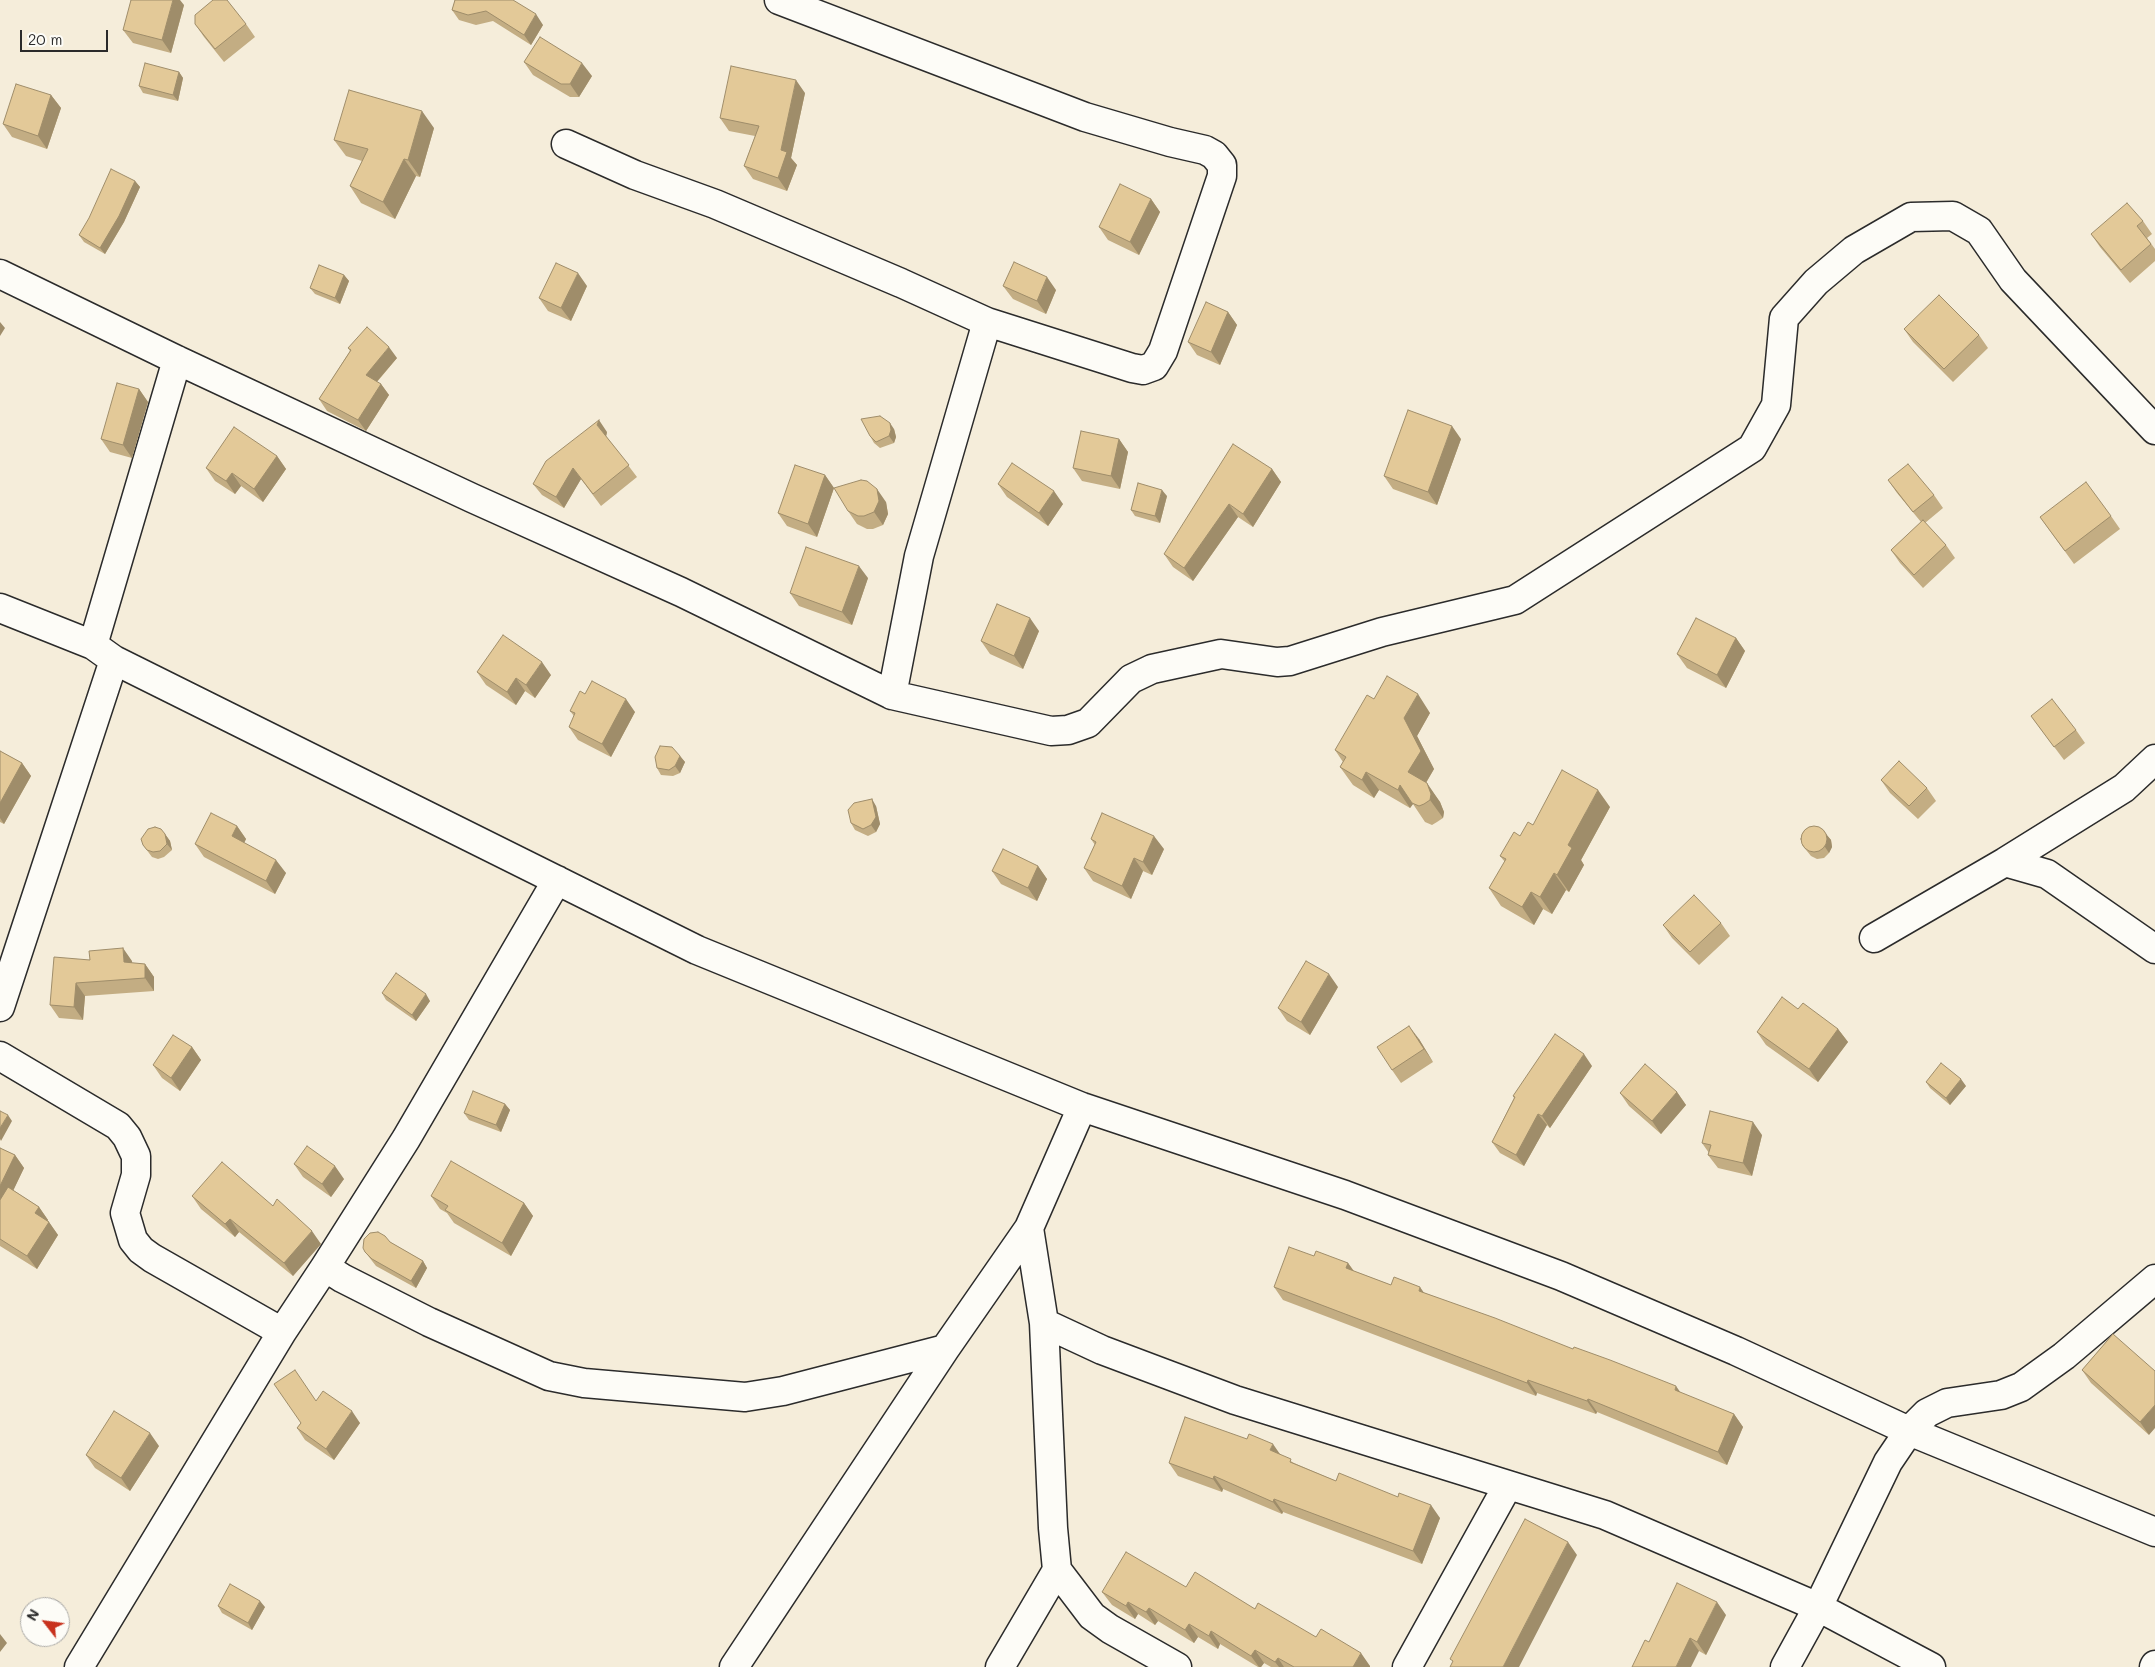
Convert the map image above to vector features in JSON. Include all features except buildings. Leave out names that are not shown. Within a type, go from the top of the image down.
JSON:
[{"type":"street","points":[[566,144],[635,175],[715,204],[901,283],[987,322],[1132,368],[1143,370],[1154,366],[1163,351],[1222,176],[1222,165],[1214,155],[1205,150],[1170,142],[1085,117],[779,0]]},
{"type":"street","points":[[0,274],[177,360],[681,592],[892,696],[1039,729],[1068,730],[1088,723],[1131,679],[1152,669],[1221,654],[1277,662],[1290,661],[1382,632],[1515,600],[1752,448],[1776,405],[1784,318],[1816,282],[1854,250],[1911,217],[1953,216],[1979,231],[2014,280],[2155,430]]},
{"type":"street","points":[[892,696],[919,556],[987,322]]},
{"type":"street","points":[[0,1006],[104,652],[177,360]]},
{"type":"street","points":[[0,608],[104,652],[697,950],[1082,1107],[1345,1195],[1561,1276],[1736,1351],[1909,1431],[2155,1532]]},
{"type":"street","points":[[1874,938],[2005,862],[2124,788],[2155,759]]},
{"type":"street","points":[[2005,862],[2047,874],[2155,949]]},
{"type":"street","points":[[79,1667],[282,1332],[406,1139],[557,880]]},
{"type":"street","points":[[0,1056],[118,1126],[127,1137],[136,1156],[136,1175],[125,1213],[133,1240],[141,1250],[282,1332]]},
{"type":"street","points":[[734,1667],[944,1349],[1029,1228],[1082,1107]]},
{"type":"street","points":[[1029,1228],[1044,1323],[1053,1528],[1057,1570],[1092,1616],[1110,1629],[1177,1667]]},
{"type":"street","points":[[325,1267],[342,1278],[438,1326],[549,1376],[584,1383],[745,1397],[784,1391],[944,1349]]},
{"type":"street","points":[[1786,1667],[1818,1607],[1888,1462],[1909,1431],[1927,1412],[1947,1403],[2001,1395],[2021,1386],[2064,1356],[2155,1279]]},
{"type":"street","points":[[1044,1323],[1102,1350],[1235,1400],[1605,1515],[1818,1607],[1930,1667]]},
{"type":"street","points":[[1407,1667],[1508,1485]]},
{"type":"street","points":[[1000,1667],[1057,1570]]}]
